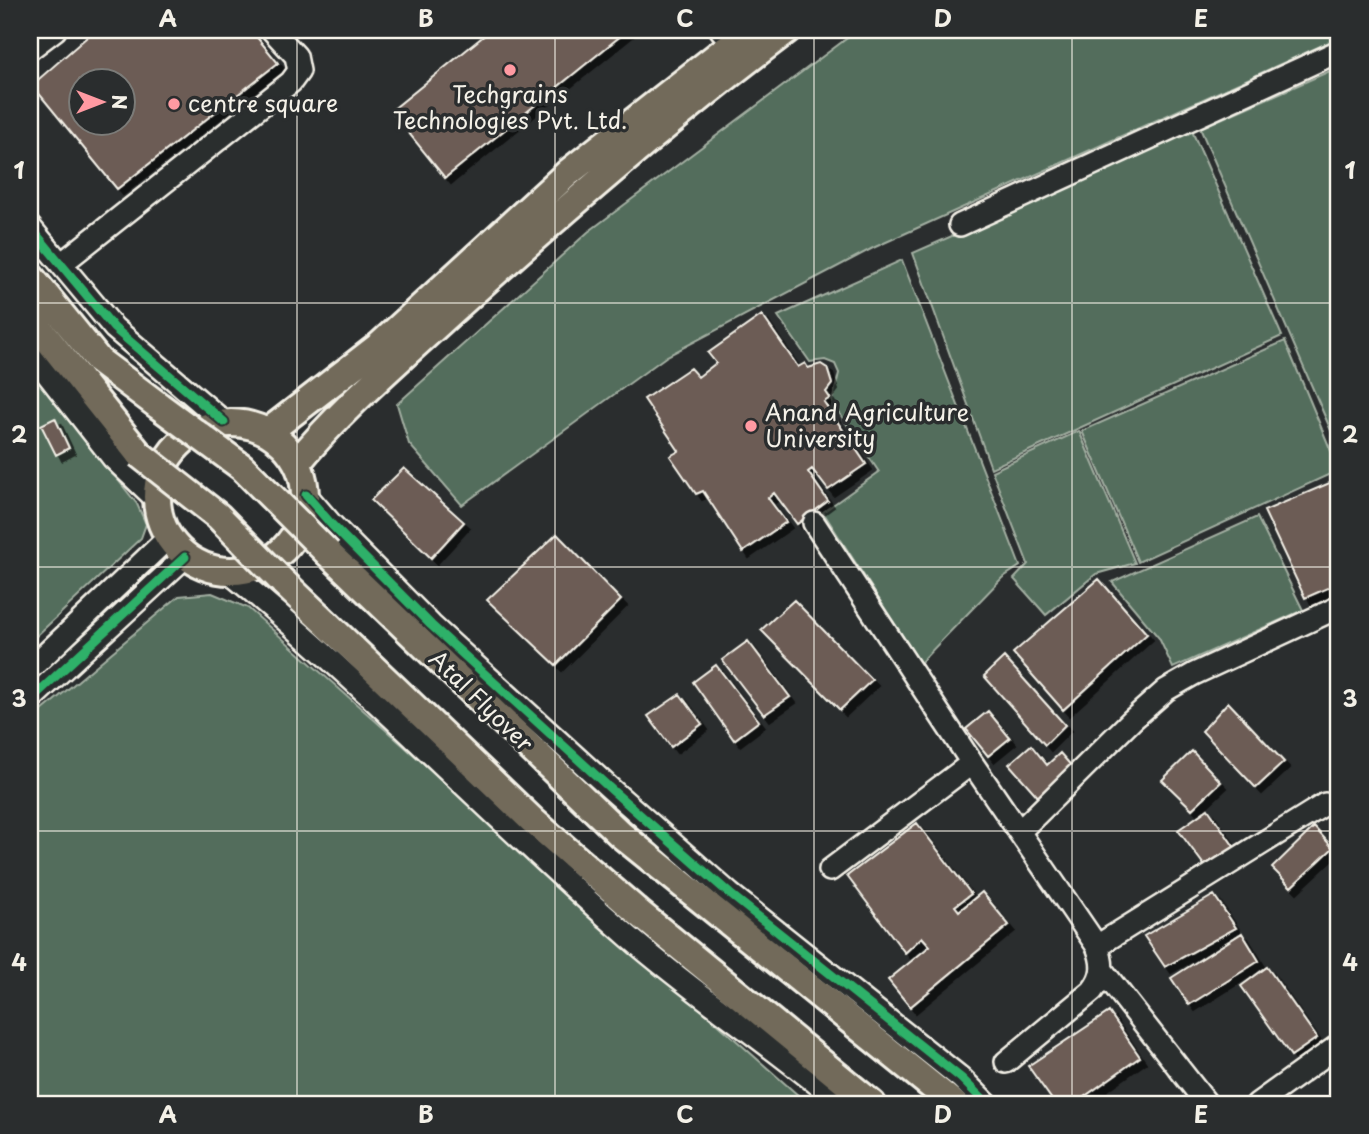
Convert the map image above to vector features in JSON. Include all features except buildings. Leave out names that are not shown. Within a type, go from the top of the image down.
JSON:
[{"type":"main road","points":[[268,432],[509,242],[787,30]]},
{"type":"main road","points":[[297,463],[509,242],[569,172],[734,34]]},
{"type":"main road","name":"Atal Flyover","points":[[30,276],[99,361],[242,467],[379,604],[620,834],[954,1104]]},
{"type":"main road","points":[[30,317],[139,454],[218,516],[283,582],[533,821],[639,913],[872,1104]]},
{"type":"main road","points":[[224,422],[250,424],[268,432],[290,450],[302,471],[306,495],[303,519],[292,541],[275,558],[254,569],[230,573],[206,568],[176,547],[158,514],[157,489],[164,464],[179,443],[200,429],[224,422]]},
{"type":"street","points":[[30,49],[55,30]]},
{"type":"street","points":[[61,264],[291,82],[299,71],[296,56],[272,30]]},
{"type":"street","points":[[960,225],[1339,51]]},
{"type":"street","points":[[30,227],[114,328],[224,422]]},
{"type":"street","points":[[30,352],[113,458],[158,500]]},
{"type":"street","points":[[306,495],[431,625],[613,791],[730,894],[961,1078],[986,1104]]},
{"type":"street","points":[[814,523],[972,763],[1097,946],[1102,958],[1099,982],[1092,991],[1006,1062]]},
{"type":"street","points":[[30,669],[176,547]]},
{"type":"street","points":[[30,700],[176,547]]},
{"type":"street","points":[[230,573],[288,620],[631,939],[842,1104]]},
{"type":"street","points":[[1019,832],[1166,690],[1194,674],[1339,607]]},
{"type":"street","points":[[830,870],[972,763]]},
{"type":"street","points":[[1097,946],[1325,804]]},
{"type":"street","points":[[1102,970],[1208,1104]]},
{"type":"street","points":[[1257,1104],[1339,1045]]},
{"type":"green space","points":[[858,30],[1331,30],[1336,39],[873,248],[667,356],[462,505],[409,444],[397,404],[588,232]]},
{"type":"green space","points":[[1339,67],[1339,449],[1200,128]]},
{"type":"green space","points":[[1192,131],[1282,336],[991,468],[913,253]]},
{"type":"green space","points":[[902,260],[1020,566],[1002,578],[920,663],[823,512],[879,472],[832,402],[839,373],[835,364],[825,360],[810,362],[778,316]]},
{"type":"green space","points":[[1285,341],[1339,470],[1138,562],[1082,431]]},
{"type":"green space","points":[[30,369],[137,504],[146,524],[141,538],[30,642]]},
{"type":"green space","points":[[1079,431],[1135,563],[1096,574],[1046,615],[1014,579],[1028,564],[992,471]]},
{"type":"green space","points":[[1257,517],[1303,610],[1173,668],[1159,638],[1112,582]]},
{"type":"green space","points":[[212,593],[248,608],[808,1104],[30,1104],[30,721],[179,596]]},
{"type":"cycle path","points":[[30,227],[114,328],[224,422]]},
{"type":"cycle path","points":[[306,495],[431,625],[613,791],[730,894],[961,1078],[987,1104]]},
{"type":"cycle path","points":[[30,700],[185,557]]},
{"type":"place","name":"Techgrains Technologies Pvt. Ltd.","points":[[510,70]]},
{"type":"place","name":"centre square","points":[[174,104]]},
{"type":"place","name":"Anand Agriculture University","points":[[751,426]]}]
